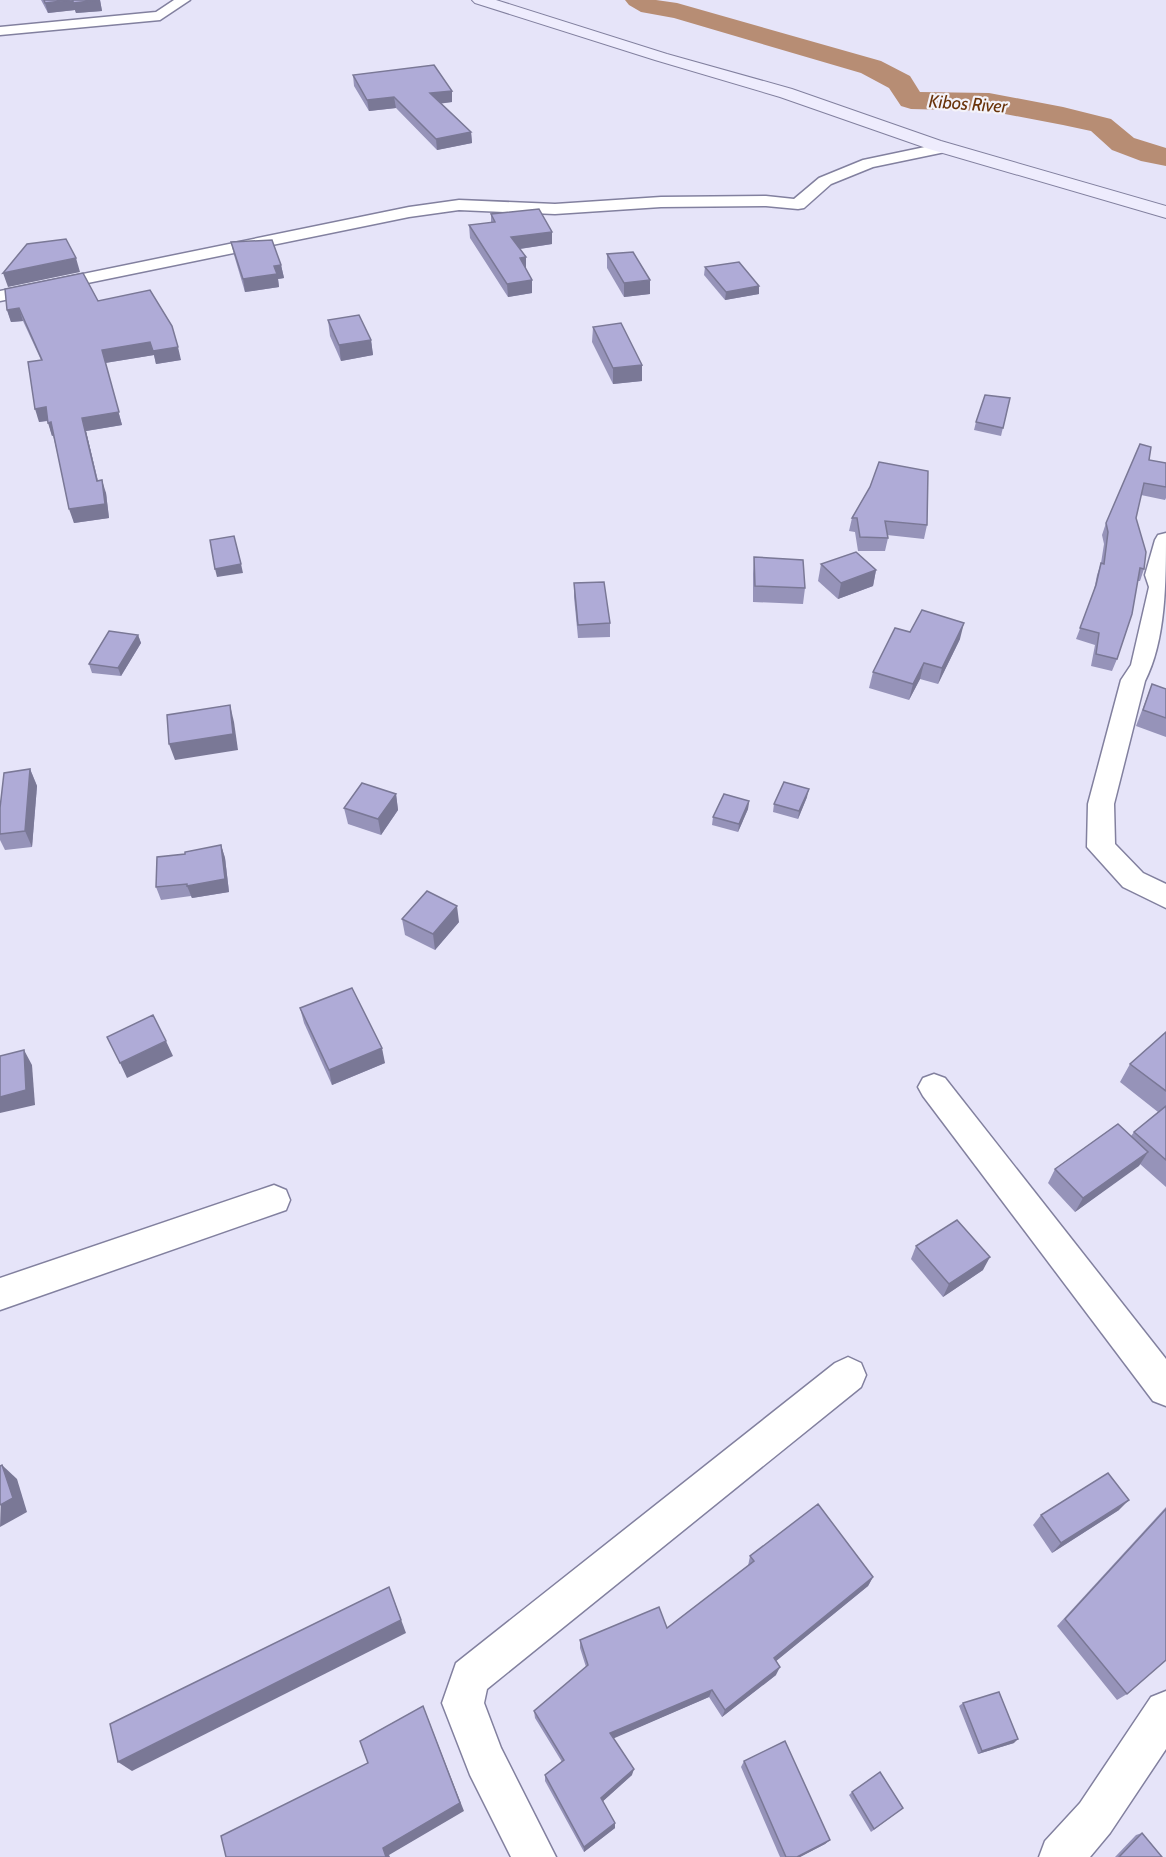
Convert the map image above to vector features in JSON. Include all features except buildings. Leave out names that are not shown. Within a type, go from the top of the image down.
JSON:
[{"type":"main road","points":[[480,0],[661,57],[786,93],[944,148],[1166,212]]},
{"type":"street","points":[[0,31],[160,16],[183,0]]},
{"type":"street","points":[[0,297],[409,212],[459,205],[555,209],[661,202],[766,201],[798,204],[825,181],[869,163],[944,148]]},
{"type":"street","points":[[1166,540],[1156,575],[1160,587],[1143,666],[1133,680],[1101,804],[1101,847],[1133,880],[1166,897]]},
{"type":"street","points":[[934,1087],[1166,1388]]},
{"type":"street","points":[[0,1294],[274,1200]]},
{"type":"street","points":[[534,1857],[485,1760],[463,1703],[470,1677],[848,1375]]},
{"type":"street","points":[[1061,1857],[1095,1818],[1166,1712]]},
{"type":"waterway","name":"Kibos River","points":[[638,0],[650,7],[677,11],[871,67],[900,82],[911,100],[989,102],[1063,116],[1101,125],[1123,144],[1152,155],[1166,157]]}]
